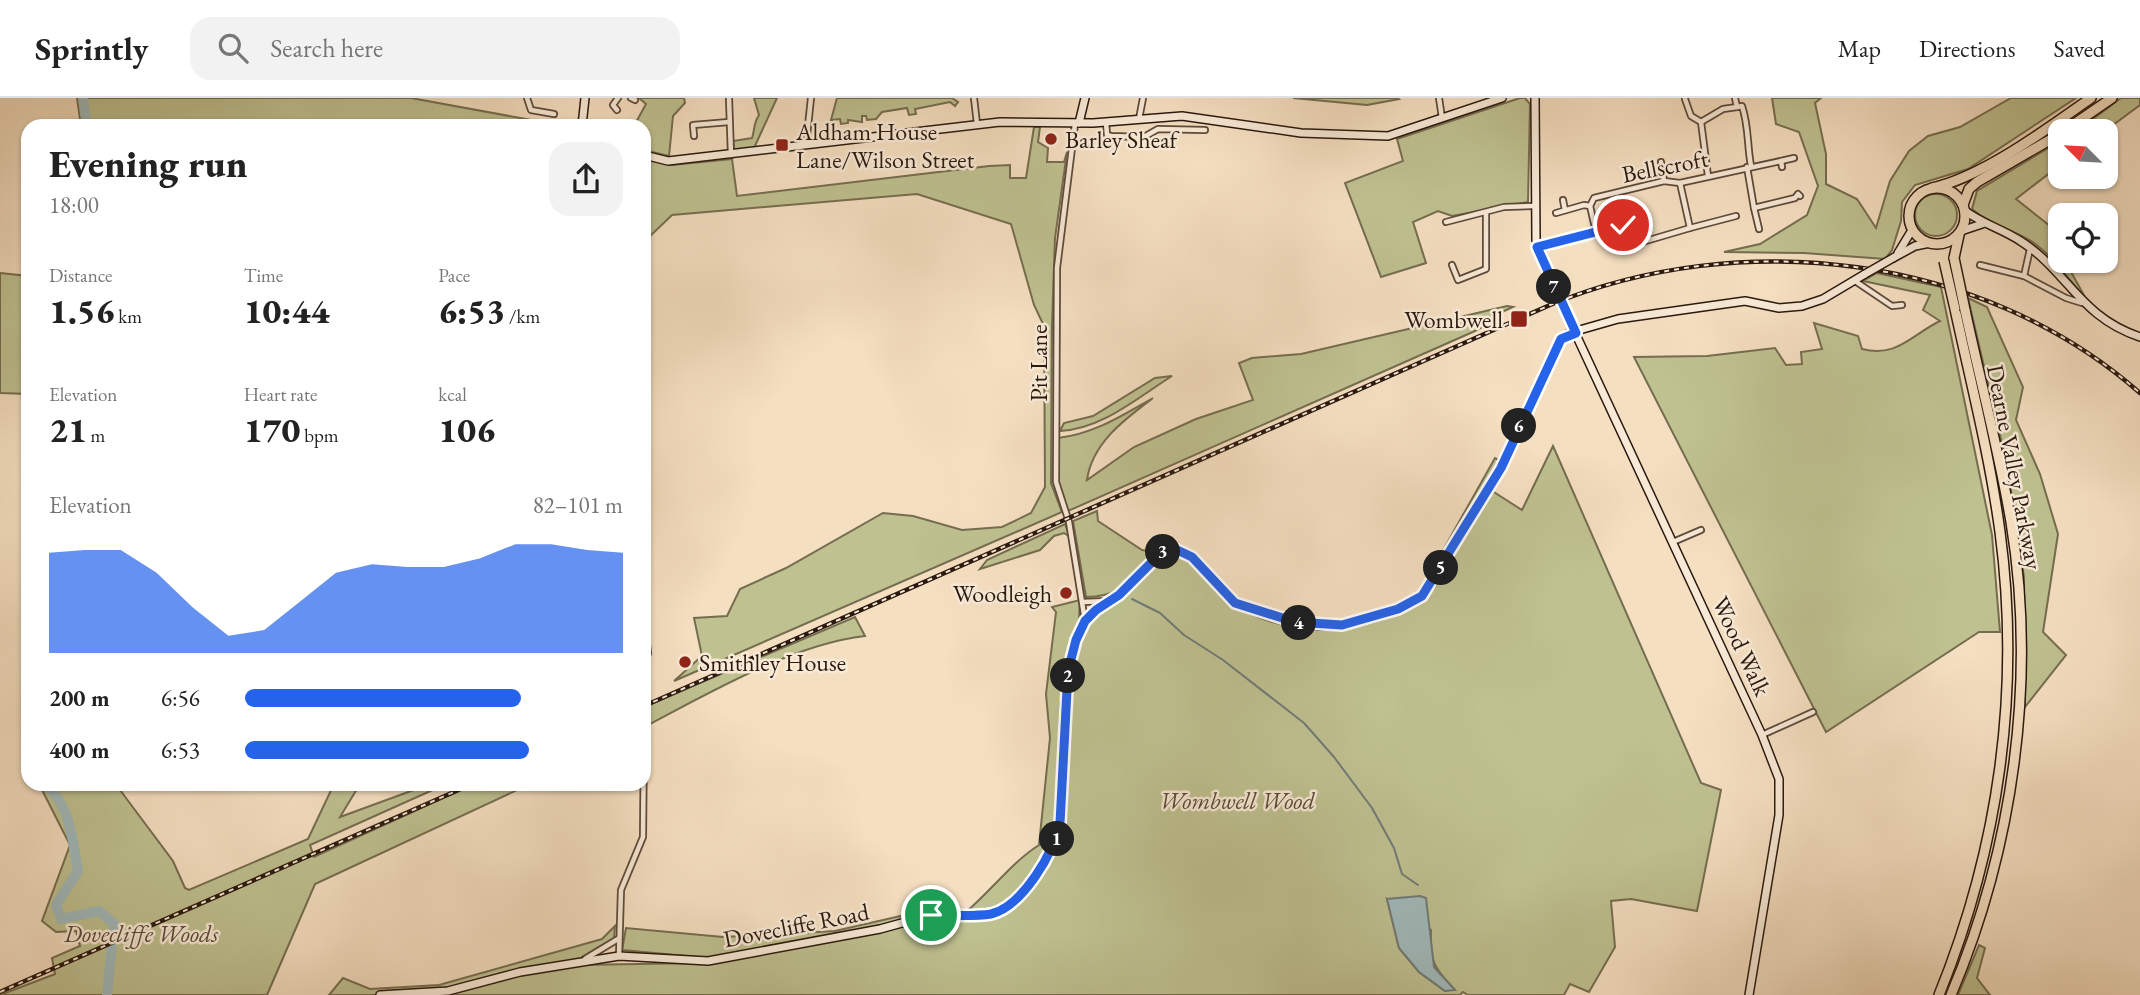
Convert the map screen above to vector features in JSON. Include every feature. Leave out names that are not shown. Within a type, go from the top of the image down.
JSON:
[{"type":"highway","points":[[2048,141],[1977,181],[1969,189],[1960,232],[1948,242],[1933,244],[1912,230],[1909,218],[1911,204],[1919,194],[1968,176],[2052,126],[2091,98]]},
{"type":"highway","points":[[2082,119],[2112,98]]},
{"type":"highway","points":[[1932,188],[1951,191],[1964,208]]},
{"type":"highway","name":"Dearne Valley Parkway","points":[[1949,259],[1960,232]]},
{"type":"highway","name":"Dearne Valley Parkway","points":[[1933,244],[1949,259],[2011,523],[2020,647],[2018,730],[2003,829],[1968,955],[1951,995]]},
{"type":"highway","name":"Dearne Valley Parkway","points":[[1939,995],[1959,945],[1991,830],[2005,741],[2008,678],[2006,586],[2000,531],[1960,309]]},
{"type":"street","points":[[527,98],[531,110],[554,114]]},
{"type":"street","points":[[581,119],[585,98]]},
{"type":"street","points":[[617,110],[614,105],[618,98]]},
{"type":"street","points":[[729,98],[731,155]]},
{"type":"street","points":[[806,146],[811,98]]},
{"type":"street","points":[[974,98],[977,124]]},
{"type":"street","points":[[1077,123],[1085,98]]},
{"type":"street","points":[[1139,119],[1143,98]]},
{"type":"street","points":[[1439,98],[1442,119]]},
{"type":"street","points":[[651,157],[668,161],[731,155],[977,124],[1077,123],[1197,117],[1301,133],[1372,137],[1401,133],[1502,98]]},
{"type":"street","points":[[1535,98],[1537,247],[1625,226],[1639,243],[1736,216]]},
{"type":"street","points":[[1735,98],[1737,107]]},
{"type":"street","points":[[1685,99],[1691,116],[1700,122],[1708,176]]},
{"type":"street","points":[[1700,122],[1723,109],[1742,106],[1751,139],[1748,147],[1749,167],[1759,229]]},
{"type":"street","points":[[694,136],[694,125],[729,122]]},
{"type":"street","points":[[1106,122],[1107,135],[1111,136],[1144,137],[1158,129],[1205,130]]},
{"type":"street","name":"Pit Lane","points":[[1077,123],[1057,268],[1056,482],[1069,522],[1085,621]]},
{"type":"street","name":"Bellscroft","points":[[1556,213],[1590,206],[1594,198],[1664,181],[1680,183],[1749,167],[1782,164],[1794,158]]},
{"type":"street","points":[[1661,162],[1664,181]]},
{"type":"street","points":[[1680,183],[1690,228]]},
{"type":"street","points":[[1754,208],[1795,198],[1798,194],[1800,196]]},
{"type":"street","points":[[1563,200],[1565,210]]},
{"type":"street","points":[[1446,222],[1486,214],[1504,207],[1535,206]]},
{"type":"street","points":[[1590,206],[1596,232]]},
{"type":"street","points":[[1964,208],[1982,224],[1999,230],[2030,249],[2057,273],[2082,303],[2099,316],[2140,337]]},
{"type":"street","points":[[1452,265],[1458,280],[1486,269],[1486,214]]},
{"type":"street","points":[[1960,232],[1982,224]]},
{"type":"street","points":[[1894,257],[1912,230]]},
{"type":"street","points":[[1576,333],[1618,319],[1745,301],[1779,308],[1802,306],[1823,299],[1919,245],[1933,244]]},
{"type":"street","name":"Wood Walk","points":[[1537,247],[1762,736],[1779,779],[1779,816],[1749,995]]},
{"type":"street","points":[[2024,276],[2030,249]]},
{"type":"street","points":[[1980,265],[2024,276],[2066,298],[2082,303]]},
{"type":"street","points":[[1854,281],[1892,306],[1902,304]]},
{"type":"street","name":"Dovecliffe Road","points":[[380,995],[448,991],[585,959],[618,956],[708,961],[880,929],[931,915],[991,914],[1009,906],[1038,872],[1057,839],[1068,671],[1076,640],[1085,621],[1107,601],[1119,595],[1161,553],[1173,548],[1192,557],[1235,603],[1295,622],[1342,625],[1398,609],[1422,596],[1501,468],[1561,339],[1576,333]]},
{"type":"street","points":[[1673,542],[1701,530]]},
{"type":"street","points":[[1083,602],[1107,601]]},
{"type":"street","points":[[1762,736],[1813,712]]},
{"type":"street","points":[[618,956],[621,890],[643,837],[643,791]]},
{"type":"street","points":[[585,959],[618,939]]},
{"type":"green space","points":[[77,98],[411,98],[526,119],[80,119]]},
{"type":"green space","points":[[639,98],[684,98],[685,103],[673,116],[669,156],[651,152],[651,119],[638,119],[646,104]]},
{"type":"green space","points":[[754,98],[777,98],[754,148],[734,150],[733,141],[752,138],[759,115]]},
{"type":"green space","points":[[837,98],[952,98],[958,102],[955,106],[950,102],[915,109],[916,114],[909,115],[907,108],[882,112],[876,119],[867,120],[866,116],[862,116],[862,122],[848,120],[848,123],[841,124],[840,119],[831,120]]},
{"type":"green space","points":[[1293,98],[1398,98],[1399,99],[1367,105]]},
{"type":"green space","points":[[1525,98],[1530,104],[1528,202],[1452,216],[1438,211],[1413,222],[1426,263],[1381,277],[1345,183],[1403,161],[1397,139]]},
{"type":"green space","points":[[1772,98],[1821,98],[1815,103],[1826,154],[1826,184],[1857,199],[1876,228],[1890,181],[1909,151],[1928,136],[1960,127],[2011,98],[2076,98],[1968,169],[1915,185],[1902,202],[1901,221],[1892,250],[1885,259],[1804,253],[1724,252],[1760,244],[1807,215],[1818,186],[1799,132],[1776,124]]},
{"type":"green space","points":[[2121,98],[2140,98],[2140,105],[2118,121],[2118,119],[2093,119]]},
{"type":"green space","points":[[1034,127],[1040,127],[1038,142],[1048,148],[1047,162],[1064,162],[1067,152],[1055,238],[1052,325],[1051,483],[1062,512],[674,681],[702,656],[694,618],[727,616],[740,589],[786,568],[883,513],[913,516],[962,530],[1002,527],[1031,513],[1045,487],[1044,326],[1034,305],[1011,224],[917,194],[672,215],[651,235],[651,160],[672,165],[732,159],[737,196],[989,166],[1010,165],[1010,178],[1026,178]]},
{"type":"green space","points":[[2048,148],[2048,174],[2016,199],[2048,224],[2048,256],[2026,238],[1986,219],[1972,209],[1977,191]]},
{"type":"green space","points":[[1936,194],[1951,200],[1957,215],[1951,230],[1936,236],[1921,230],[1915,215],[1921,200]]},
{"type":"green space","points":[[0,273],[21,275],[21,394],[0,393]]},
{"type":"green space","points":[[1877,273],[1941,287],[1992,535],[2000,632],[1979,632],[1826,732],[1634,357],[1707,356],[1775,348],[1786,365],[1802,364],[1801,352],[1822,349],[1814,323],[1858,336],[1862,349],[1874,351],[1903,344],[1940,321],[1923,310],[1930,295],[1863,281]]},
{"type":"green space","points":[[2064,273],[2072,273],[2086,299]]},
{"type":"green space","points":[[1968,298],[1987,307],[2023,387],[2016,420],[2040,474],[2058,534],[2043,632],[2066,655],[2025,707],[2024,577],[2007,465]]},
{"type":"green space","points":[[1507,306],[1513,307],[1493,316],[1495,320],[1475,331],[1068,511],[1058,482],[1058,438],[1096,428],[1153,398],[1111,433],[1095,455],[1087,480],[1134,447],[1196,419],[1253,400],[1239,363],[1252,358],[1301,354]]},
{"type":"green space","points":[[1172,376],[1105,419],[1060,431],[1064,423],[1093,416],[1155,378]]},
{"type":"green space","name":"Wombwell Wood","points":[[1553,446],[1701,783],[1721,790],[1697,911],[1631,899],[1611,901],[1615,947],[1589,992],[1570,984],[1564,995],[1468,995],[1463,992],[1460,995],[329,995],[343,978],[370,989],[439,985],[602,939],[615,926],[614,938],[582,957],[578,965],[699,963],[697,957],[622,950],[626,928],[723,937],[835,931],[931,909],[966,912],[1019,860],[1039,845],[1050,738],[1046,694],[1056,612],[1052,607],[1080,600],[1079,619],[1086,621],[1149,565],[1172,553],[1190,562],[1222,597],[1250,614],[1292,626],[1338,628],[1360,625],[1401,612],[1411,604],[1495,458],[1501,461],[1486,487],[1522,510]],"holes":[[[1387,899],[1431,930],[1434,963],[1454,989],[1445,991],[1419,972],[1399,948]]]},
{"type":"green space","points":[[1097,511],[1098,521],[1142,550],[1155,552],[1126,584],[1110,593],[1086,597],[1073,521]]},
{"type":"green space","points":[[1065,524],[1070,537],[1064,533],[1054,536],[1040,550],[980,569],[987,560]]},
{"type":"green space","points":[[855,617],[865,636],[838,641],[782,659],[726,684],[651,723],[651,704]]},
{"type":"green space","name":"Dovecliffe Woods","points":[[43,791],[121,791],[173,861],[185,888],[189,890],[308,839],[331,791],[356,791],[340,817],[411,791],[430,791],[310,845],[314,857],[459,791],[515,791],[315,884],[267,995],[0,995],[55,974],[52,958],[80,946],[76,931],[56,932],[42,921],[70,845]]},
{"type":"green space","points":[[1979,945],[1985,948],[1977,978],[1990,995],[1958,995]]},
{"type":"water","points":[[1420,896],[1426,898],[1434,967],[1455,990],[1445,991],[1419,972],[1399,948],[1387,899]]},
{"type":"waterway","points":[[83,98],[86,119]]},
{"type":"waterway","points":[[1132,599],[1160,613],[1184,635],[1223,660],[1304,723],[1334,757],[1372,808],[1394,848],[1402,874],[1418,885]]},
{"type":"waterway","points":[[52,791],[65,813],[78,871],[56,905],[61,919],[99,911],[114,924],[107,995]]},
{"type":"railway","points":[[651,703],[1550,305],[1624,280],[1701,266],[1779,261],[1857,267],[1934,283],[2008,310],[2077,346],[2140,393]]},
{"type":"railway","points":[[0,992],[456,791]]},
{"type":"place","name":"Barley Sheaf","points":[[1051,139]]},
{"type":"place","name":"Aldham House Lane/Wilson Street","points":[[782,145]]},
{"type":"place","name":"Wombwell","points":[[1519,319]]},
{"type":"place","name":"Woodleigh","points":[[1066,593]]},
{"type":"place","name":"Smithley House","points":[[685,662]]},
{"type":"route","points":[[931,915],[991,914],[1009,906],[1038,872],[1057,839],[1060,823],[1064,706],[1068,671],[1076,640],[1085,621],[1107,601],[1119,595],[1167,549],[1173,548],[1187,553],[1235,603],[1295,622],[1319,626],[1342,625],[1398,609],[1422,596],[1432,584],[1483,494],[1501,468],[1561,339],[1569,333],[1576,333],[1537,247],[1623,225]]}]
